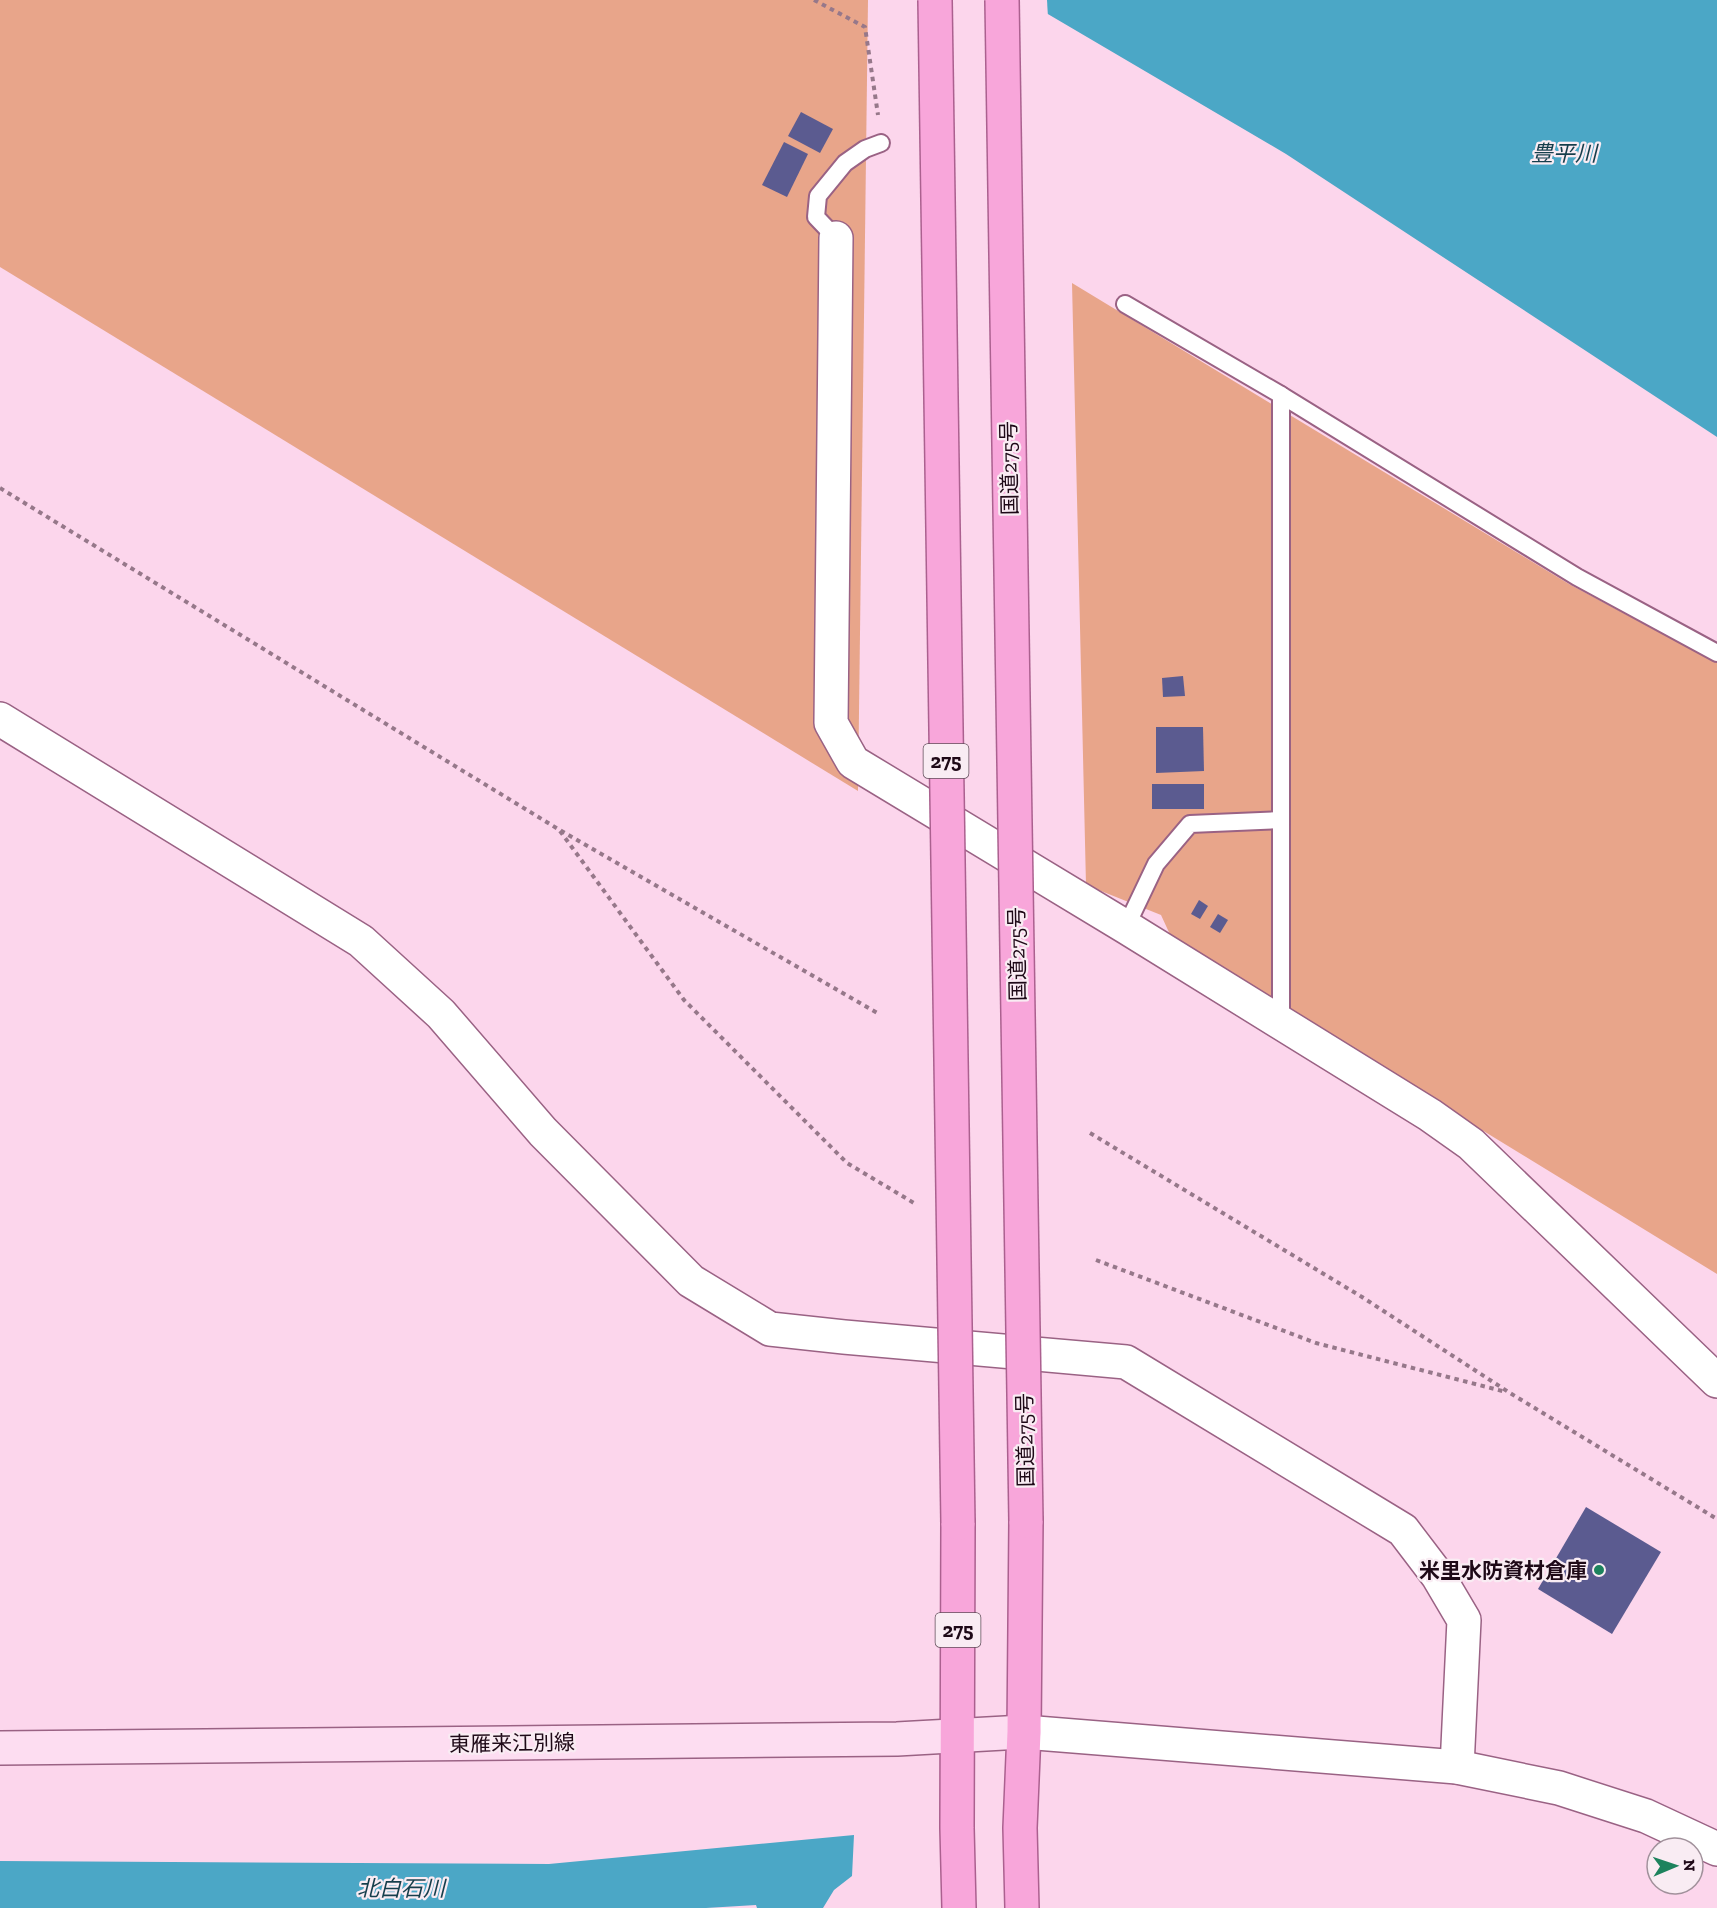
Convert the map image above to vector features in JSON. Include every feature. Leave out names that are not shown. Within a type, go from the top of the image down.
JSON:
[{"type":"highway","name":"275","points":[[935,0],[958,1523],[959,1908]]},
{"type":"highway","name":"国道275号","points":[[1002,0],[1026,1521],[1024,1732],[1020,1828],[1022,1908]]},
{"type":"main road","name":"東雁来江別線","points":[[0,1748],[897,1739],[1024,1732]]},
{"type":"street","points":[[836,238],[831,723],[853,762],[1126,927],[1430,1115],[1471,1144],[1717,1381]]},
{"type":"street","points":[[0,719],[361,941],[441,1014],[543,1132],[691,1281],[770,1329],[1126,1362],[1403,1530],[1438,1576],[1464,1620],[1457,1767]]},
{"type":"street","points":[[1024,1732],[1457,1767],[1559,1788],[1646,1816],[1717,1849]]},
{"type":"lane","points":[[836,238],[816,217],[818,196],[845,163],[864,150],[881,143]]},
{"type":"lane","points":[[1125,304],[1281,395],[1577,577],[1717,653]]},
{"type":"lane","points":[[1281,395],[1281,1023]]},
{"type":"lane","points":[[1126,927],[1156,864],[1190,824],[1281,820]]},
{"type":"path","points":[[814,0],[865,27],[881,143]]},
{"type":"path","points":[[0,488],[558,829],[879,1014]]},
{"type":"path","points":[[558,829],[684,1000],[847,1163],[914,1203]]},
{"type":"path","points":[[1090,1133],[1362,1297],[1510,1393],[1717,1519]]},
{"type":"path","points":[[1096,1260],[1316,1343],[1510,1393]]},
{"type":"shaded area","points":[[0,0],[868,0],[858,791],[0,267]]},
{"type":"shaded area","points":[[1072,283],[1569,584],[1717,663],[1717,1274],[1173,941],[1161,915],[1086,885]]},
{"type":"water","name":"豊平川","points":[[1024,0],[1717,0],[1717,437],[1286,154]]},
{"type":"water","name":"北白石川","points":[[854,1835],[852,1876],[834,1890],[823,1908],[757,1908],[756,1905],[706,1908],[0,1908],[0,1861],[549,1864]]},
{"type":"pier","points":[[1021,0],[1047,0],[1048,18],[1022,3]]},
{"type":"building","points":[[801,112],[833,129],[820,153],[788,136]]},
{"type":"building","points":[[784,142],[808,154],[787,197],[762,185]]},
{"type":"building","points":[[1183,676],[1185,696],[1163,697],[1162,678]]},
{"type":"building","points":[[1156,727],[1203,727],[1204,771],[1156,773]]},
{"type":"building","points":[[1152,784],[1204,784],[1204,809],[1152,809]]},
{"type":"building","points":[[1199,900],[1208,906],[1200,919],[1191,914]]},
{"type":"building","points":[[1218,914],[1228,920],[1220,933],[1210,927]]},
{"type":"building","name":"米里水防資材倉庫","points":[[1586,1507],[1661,1552],[1612,1634],[1538,1589]]},
{"type":"place","name":"米里水防資材倉庫","points":[[1599,1570]]}]
